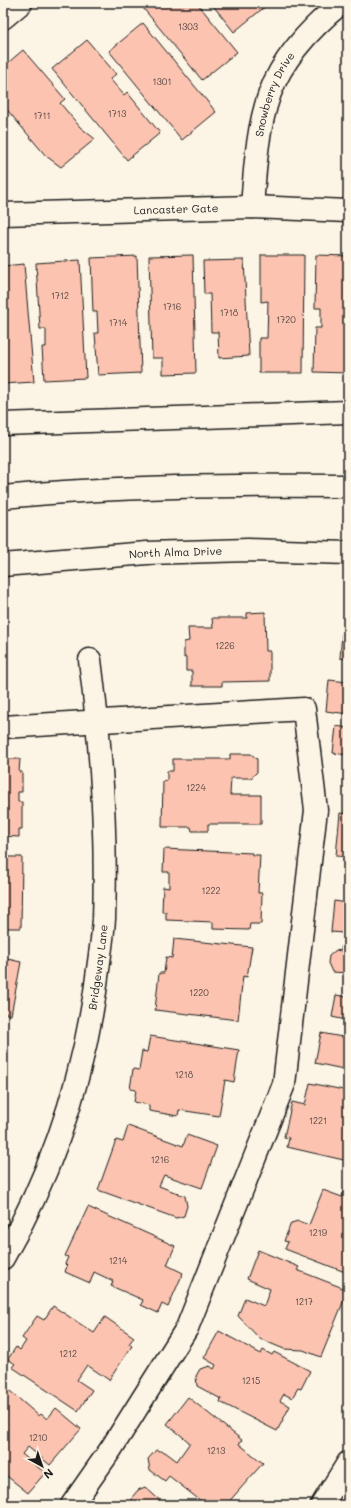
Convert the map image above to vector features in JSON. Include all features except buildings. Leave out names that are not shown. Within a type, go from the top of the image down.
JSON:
[{"type":"street","points":[[3,18],[21,3]]},
{"type":"street","name":"Snowberry Drive","points":[[252,207],[258,145],[270,93],[282,69],[299,43],[341,3]]},
{"type":"street","name":"Lancaster Gate","points":[[3,214],[252,207],[348,211]]},
{"type":"street","points":[[3,424],[348,412]]},
{"type":"street","points":[[3,497],[142,488],[247,485],[348,486]]},
{"type":"street","name":"North Alma Drive","points":[[3,565],[147,553],[248,550],[348,552]]},
{"type":"street","name":"Bridgeway Lane","points":[[3,1258],[20,1229],[53,1155],[78,1079],[95,1000],[104,920],[104,840],[98,721],[90,660]]},
{"type":"street","points":[[3,727],[304,709],[316,810],[284,1084],[187,1328],[111,1449],[72,1505]]},
{"type":"street","points":[[322,1505],[348,1463]]}]
